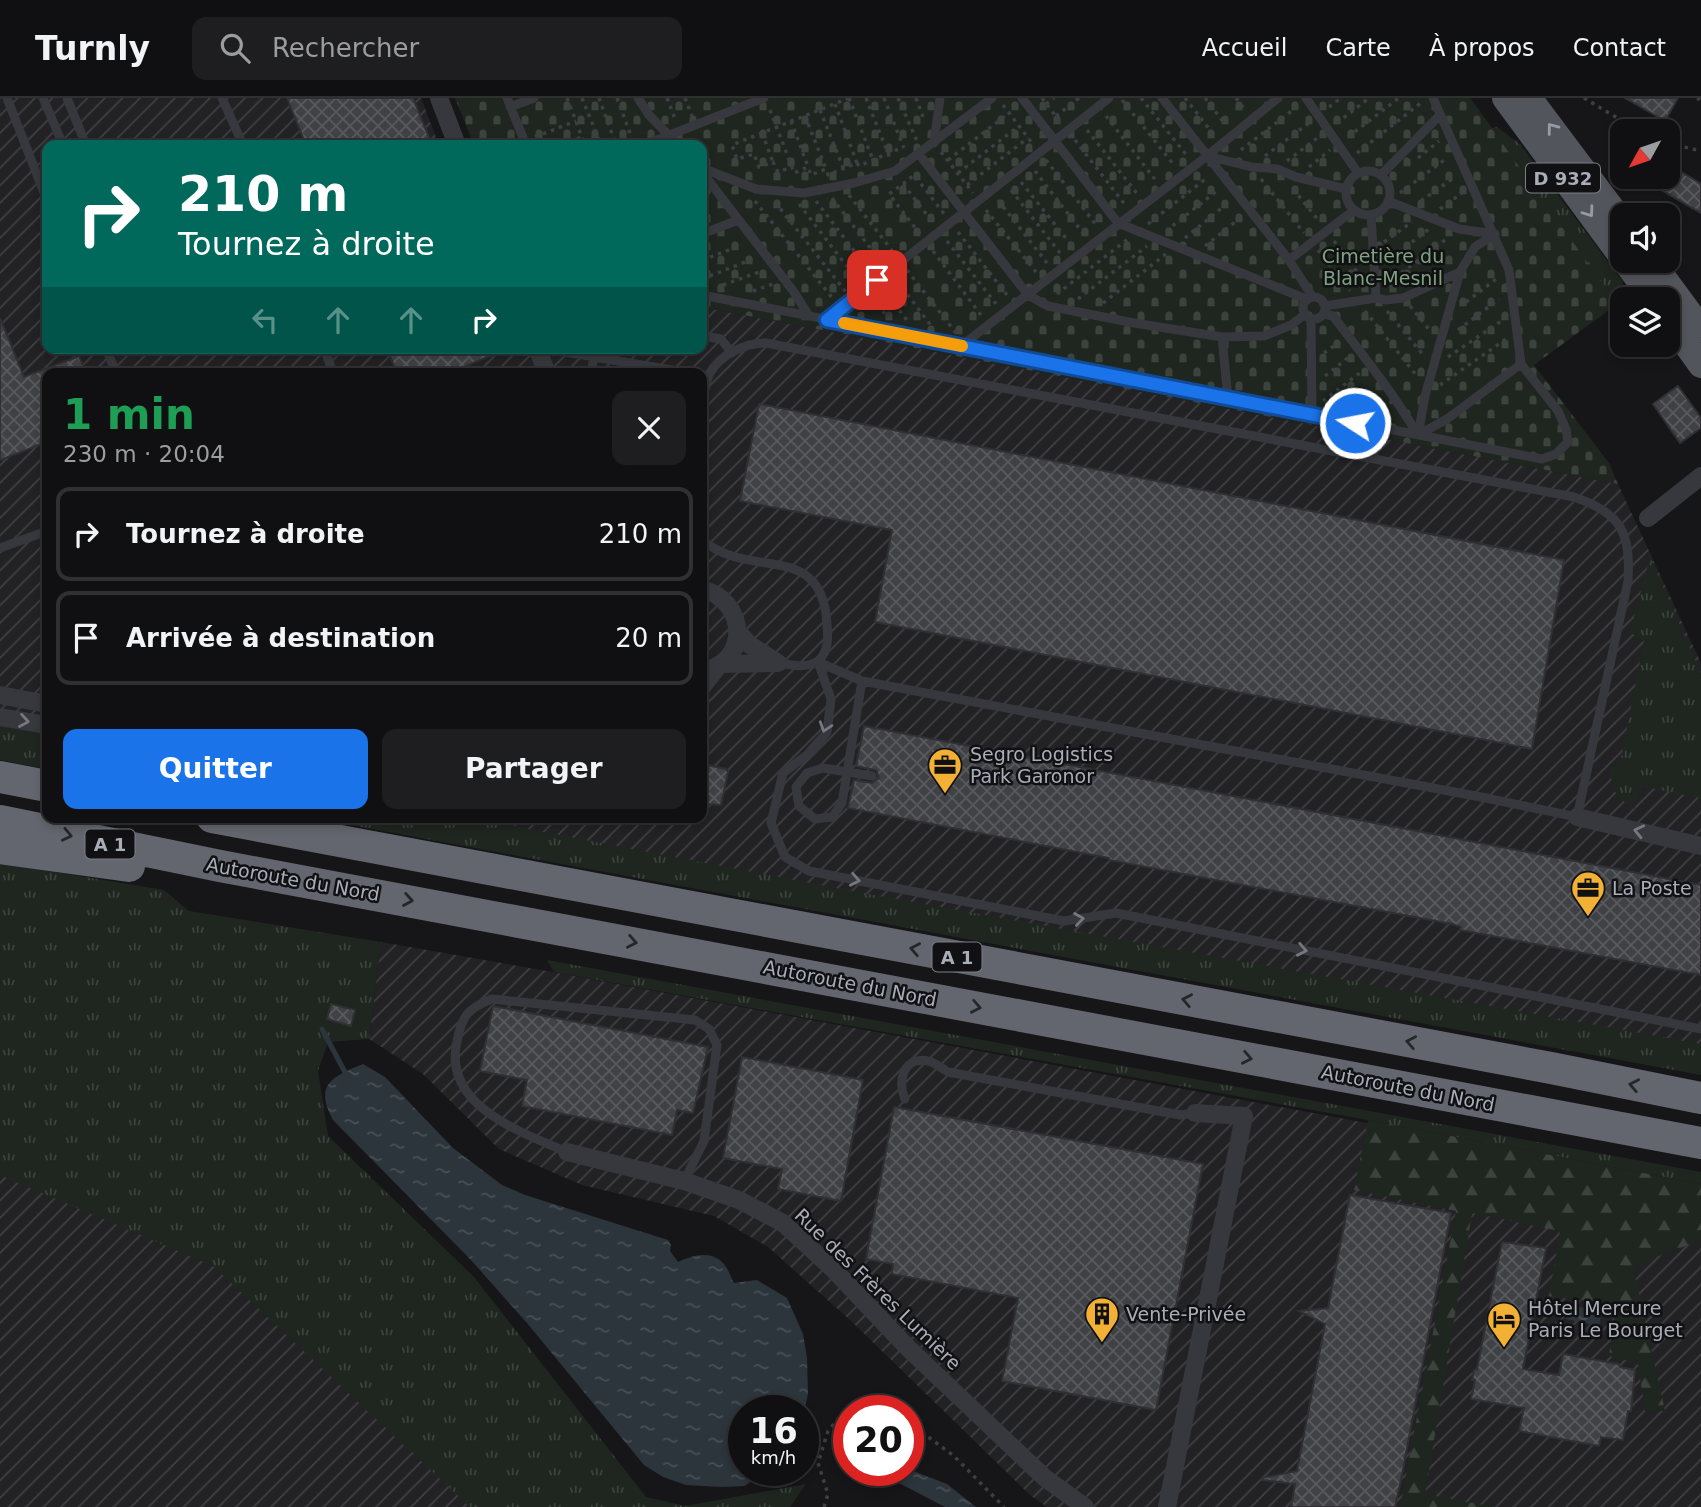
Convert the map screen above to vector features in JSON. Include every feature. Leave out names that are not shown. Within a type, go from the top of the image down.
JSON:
[{"type":"highway","points":[[0,777],[42,785]]},
{"type":"highway","name":"Autoroute du Nord","points":[[0,821],[220,866],[1701,1143]]},
{"type":"highway","name":"A 1","points":[[244,823],[1701,1098]]},
{"type":"highway","points":[[0,848],[172,871],[220,866]]},
{"type":"main road","name":"D 932","points":[[1505,98],[1610,241]]},
{"type":"main road","name":"D 932","points":[[1529,98],[1610,206]]},
{"type":"main road","points":[[1660,273],[1701,329]]},
{"type":"main road","points":[[1680,336],[1701,365]]},
{"type":"street","points":[[439,98],[455,140]]},
{"type":"street","points":[[1648,518],[1701,477]]},
{"type":"street","points":[[707,591],[723,598],[732,608],[738,632],[736,644],[729,655],[707,681]]},
{"type":"street","points":[[738,632],[750,645],[778,663]]},
{"type":"street","points":[[707,669],[720,664],[778,663]]},
{"type":"street","points":[[0,695],[42,703]]},
{"type":"street","points":[[0,717],[42,724]]},
{"type":"street","points":[[1577,817],[1701,845]]},
{"type":"street","points":[[1167,1507],[1244,1116],[1195,1113]]},
{"type":"street","name":"Rue des Frères Lumière","points":[[567,1152],[684,1181],[739,1200],[783,1223],[833,1269],[909,1349],[1045,1478],[1085,1507]]},
{"type":"lane","points":[[7,98],[42,187]]},
{"type":"lane","points":[[43,98],[61,140]]},
{"type":"lane","points":[[67,98],[84,140]]},
{"type":"lane","points":[[222,98],[241,140]]},
{"type":"lane","points":[[524,140],[508,102],[534,98]]},
{"type":"lane","points":[[638,98],[649,115],[673,140]]},
{"type":"lane","points":[[656,140],[764,98]]},
{"type":"lane","points":[[934,143],[940,98]]},
{"type":"lane","points":[[707,172],[765,189],[808,192],[849,184],[895,171],[995,98]]},
{"type":"lane","points":[[1022,98],[1118,223],[1309,298],[1323,301],[1325,310],[1333,316],[1371,364],[1418,435]]},
{"type":"lane","points":[[827,320],[1109,98]]},
{"type":"lane","points":[[1162,98],[1289,260],[1309,298]]},
{"type":"lane","points":[[961,346],[1278,98]]},
{"type":"lane","points":[[1306,98],[1358,173]]},
{"type":"lane","points":[[707,296],[1542,459],[1556,454],[1568,442],[1566,429],[1558,411],[1521,364],[1509,270],[1433,98]]},
{"type":"lane","points":[[1381,175],[1440,114]]},
{"type":"lane","points":[[920,153],[1028,295],[1048,306],[1222,337],[1264,336],[1308,318],[1319,319],[1325,310],[1376,295],[1386,300],[1403,298],[1460,272]]},
{"type":"lane","points":[[1207,156],[1277,169],[1296,177],[1346,189]]},
{"type":"lane","points":[[1370,171],[1381,175],[1389,187],[1388,201],[1381,210],[1371,215],[1354,210],[1348,201],[1346,189],[1350,180],[1358,173],[1370,171]]},
{"type":"lane","points":[[707,177],[809,316]]},
{"type":"lane","points":[[1388,201],[1459,229],[1495,234]]},
{"type":"lane","points":[[1289,260],[1354,210]]},
{"type":"lane","points":[[1371,215],[1376,295]]},
{"type":"lane","points":[[707,232],[738,220]]},
{"type":"lane","points":[[1418,435],[1425,396],[1460,272],[1475,247],[1495,234]]},
{"type":"lane","points":[[1309,298],[1302,309],[1308,318],[1312,412]]},
{"type":"lane","points":[[707,337],[721,339],[732,353]]},
{"type":"lane","points":[[1222,337],[1228,398]]},
{"type":"lane","points":[[707,386],[710,374],[717,364],[732,353],[753,343],[766,343],[1574,497],[1593,503],[1608,513],[1626,537],[1629,562],[1626,594],[1577,817],[862,681],[818,662],[794,666],[778,663]]},
{"type":"lane","points":[[580,354],[660,368]]},
{"type":"lane","points":[[607,354],[607,359]]},
{"type":"lane","points":[[592,368],[594,356]]},
{"type":"lane","points":[[1418,435],[1447,419],[1521,364]]},
{"type":"lane","points":[[0,548],[42,533]]},
{"type":"lane","points":[[707,543],[729,557],[795,569],[806,573],[815,582],[825,602],[828,642],[825,653],[818,662]]},
{"type":"lane","points":[[818,662],[831,699],[827,732],[807,755],[783,773],[771,823],[785,857],[809,871],[1064,921],[1116,913],[1701,1029]]},
{"type":"lane","points":[[862,681],[842,803],[832,817],[815,819],[799,806],[796,788],[807,773],[823,768],[872,776]]},
{"type":"lane","points":[[567,1152],[503,1124],[475,1103],[456,1071],[455,1049],[461,1021],[475,1006],[492,999],[695,1020],[709,1029],[717,1045],[704,1141],[684,1181]]},
{"type":"lane","points":[[905,1100],[900,1089],[901,1077],[916,1061],[929,1061],[948,1072],[1180,1115],[1195,1113]]},
{"type":"path","points":[[567,98],[583,140]]},
{"type":"path","points":[[582,98],[599,140]]},
{"type":"path","points":[[600,98],[614,140]]},
{"type":"path","points":[[617,98],[632,140]]},
{"type":"path","points":[[667,98],[680,131]]},
{"type":"path","points":[[773,162],[759,167],[754,154],[737,159],[732,145],[849,98],[873,160]]},
{"type":"path","points":[[866,98],[895,171]]},
{"type":"path","points":[[884,98],[909,161]]},
{"type":"path","points":[[898,98],[920,153]]},
{"type":"path","points":[[995,98],[1103,235]]},
{"type":"path","points":[[1042,98],[1132,213]]},
{"type":"path","points":[[1046,104],[1054,98]]},
{"type":"path","points":[[1056,116],[1079,98]]},
{"type":"path","points":[[1121,98],[1181,175]]},
{"type":"path","points":[[1141,98],[1194,165]]},
{"type":"path","points":[[1185,98],[1222,144]]},
{"type":"path","points":[[1205,98],[1233,135]]},
{"type":"path","points":[[1348,160],[1427,98]]},
{"type":"path","points":[[1584,98],[1619,119]]},
{"type":"path","points":[[835,104],[859,166],[903,147]]},
{"type":"path","points":[[1098,107],[1162,189]]},
{"type":"path","points":[[769,108],[794,173],[808,167]]},
{"type":"path","points":[[820,110],[849,184]]},
{"type":"path","points":[[948,160],[1009,113]]},
{"type":"path","points":[[805,116],[828,175],[858,163]]},
{"type":"path","points":[[532,140],[576,121]]},
{"type":"path","points":[[791,121],[811,175],[826,169]]},
{"type":"path","points":[[1080,121],[1144,203]]},
{"type":"path","points":[[958,173],[1019,126]]},
{"type":"path","points":[[762,133],[778,172],[792,167]]},
{"type":"path","points":[[620,140],[631,136]]},
{"type":"path","points":[[574,140],[582,137]]},
{"type":"path","points":[[967,185],[1028,138]]},
{"type":"path","points":[[934,143],[1044,282]]},
{"type":"path","points":[[1680,146],[1701,151]]},
{"type":"path","points":[[1388,201],[1457,150]]},
{"type":"path","points":[[1028,162],[1091,244]]},
{"type":"path","points":[[1409,209],[1465,170]]},
{"type":"path","points":[[1014,172],[1078,254]]},
{"type":"path","points":[[989,325],[889,194],[914,175],[1014,305]]},
{"type":"path","points":[[1003,181],[1068,263]]},
{"type":"path","points":[[740,182],[841,309]]},
{"type":"path","points":[[902,184],[1003,314]]},
{"type":"path","points":[[1373,250],[1473,186]]},
{"type":"path","points":[[765,189],[852,300]]},
{"type":"path","points":[[789,191],[900,334]]},
{"type":"path","points":[[991,191],[1055,273]]},
{"type":"path","points":[[808,192],[921,338]]},
{"type":"path","points":[[1195,254],[1250,210]]},
{"type":"path","points":[[1374,271],[1440,222]]},
{"type":"path","points":[[1376,295],[1459,229]]},
{"type":"path","points":[[707,258],[754,240]]},
{"type":"path","points":[[707,277],[765,255]]},
{"type":"path","points":[[714,289],[774,267]]},
{"type":"path","points":[[1448,316],[1509,270]]},
{"type":"path","points":[[729,300],[784,280]]},
{"type":"path","points":[[1433,367],[1515,312]]},
{"type":"path","points":[[1425,396],[1516,332]]},
{"type":"path","points":[[1312,363],[1348,335]]},
{"type":"path","points":[[1312,386],[1359,349]]},
{"type":"path","points":[[1312,412],[1371,364]]},
{"type":"path","points":[[1333,418],[1381,378]]},
{"type":"path","points":[[1355,423],[1391,392]]},
{"type":"path","points":[[824,1507],[828,1494],[818,1463],[828,1432],[833,1426]]},
{"type":"path","points":[[924,1434],[954,1456],[1004,1507]]},
{"type":"shaded area","points":[[0,98],[421,98],[437,140],[42,140],[42,354],[707,354],[707,308],[1618,484],[1701,663],[1701,1074],[390,823],[707,823],[707,368],[42,368],[42,751],[0,743]]},
{"type":"shaded area","points":[[0,887],[320,1139],[646,1497],[661,1507],[0,1507]]},
{"type":"shaded area","points":[[381,942],[1701,1185],[1701,1507],[1047,1507],[1030,1495],[850,1320],[768,1247],[714,1216],[582,1185],[499,1149],[423,1074],[369,1039]]},
{"type":"green space","name":"Cimetière du Blanc-Mesnil","points":[[455,98],[1470,98],[1610,294],[1610,309],[1534,365],[1609,463],[1618,484],[707,308],[707,140],[472,140]]},
{"type":"green space","points":[[1460,98],[1470,98],[1492,128],[1497,127],[1520,144],[1610,265],[1610,273],[1616,273],[1623,282],[1622,287],[1610,287],[1610,309],[1533,365]]},
{"type":"green space","points":[[1650,557],[1701,673],[1701,798],[1640,786],[1634,809],[1614,790],[1611,763],[1620,764],[1644,641],[1630,632]]},
{"type":"green space","points":[[0,723],[42,731],[42,768],[0,760]]},
{"type":"green space","points":[[340,823],[503,823],[857,892],[1701,1044],[1701,1075]]},
{"type":"green space","points":[[0,863],[164,890],[189,911],[381,942],[369,1039],[328,1042],[318,1071],[328,1136],[474,1277],[646,1497],[685,1506],[805,1486],[790,1507],[470,1507],[213,1266],[0,1175]]},
{"type":"green space","points":[[547,960],[1701,1172],[1701,1184],[1368,1120],[554,972]]},
{"type":"green space","points":[[1368,1120],[1701,1184],[1701,1240],[1633,1266],[1665,1411],[1645,1411],[1638,1364],[1609,1356],[1616,1306],[1549,1296],[1560,1231],[1472,1213],[1425,1494],[1494,1507],[1400,1507],[1456,1211],[1354,1190]]},
{"type":"water","points":[[363,1064],[385,1077],[453,1148],[502,1185],[525,1195],[668,1240],[670,1251],[678,1262],[704,1255],[716,1258],[726,1267],[734,1283],[757,1280],[787,1298],[803,1334],[807,1358],[808,1395],[728,1395],[728,1486],[744,1486],[722,1487],[686,1485],[663,1477],[644,1465],[527,1323],[471,1260],[333,1120],[325,1098],[326,1090],[334,1078]]},
{"type":"water","points":[[1568,1305],[1602,1311],[1599,1326],[1566,1319]]},
{"type":"water","points":[[924,1475],[947,1484],[976,1507],[945,1507],[905,1486],[924,1486]]},
{"type":"building","points":[[287,98],[413,98],[430,140],[304,140]]},
{"type":"building","points":[[1625,98],[1678,98],[1666,119]]},
{"type":"building","points":[[1680,171],[1701,184],[1701,213],[1660,189],[1680,189]]},
{"type":"building","points":[[0,318],[24,377],[42,370],[42,444],[0,460]]},
{"type":"building","points":[[389,354],[496,354],[460,368],[395,368]]},
{"type":"building","points":[[79,356],[84,368],[48,368]]},
{"type":"building","points":[[1678,386],[1701,418],[1701,428],[1680,443],[1653,404]]},
{"type":"building","points":[[759,404],[1564,560],[1532,749],[875,622],[892,530],[740,501]]},
{"type":"building","points":[[864,726],[1701,885],[1701,975],[1460,930],[1461,927],[1452,924],[848,808],[854,780],[872,783],[879,778],[876,770],[856,766]]},
{"type":"building","points":[[707,765],[726,769],[728,772],[721,805],[707,804]]},
{"type":"building","points":[[331,1004],[355,1010],[351,1026],[327,1019]]},
{"type":"building","points":[[493,1006],[708,1047],[693,1113],[677,1110],[672,1135],[522,1106],[527,1080],[480,1071]]},
{"type":"building","points":[[742,1057],[863,1080],[841,1201],[778,1189],[782,1169],[723,1158]]},
{"type":"building","points":[[894,1107],[1203,1164],[1156,1410],[1002,1381],[1018,1298],[892,1274],[893,1264],[866,1259]]},
{"type":"building","points":[[1350,1195],[1451,1213],[1402,1475],[1395,1507],[1291,1507],[1295,1484],[1262,1478],[1297,1471],[1325,1324],[1299,1311],[1328,1308]]},
{"type":"building","name":"Hôtel Mercure Paris Le Bourget","points":[[1502,1242],[1546,1248],[1523,1369],[1559,1375],[1563,1354],[1618,1364],[1620,1367],[1635,1370],[1631,1411],[1628,1411],[1623,1440],[1601,1437],[1599,1446],[1519,1431],[1524,1408],[1471,1399],[1475,1380],[1472,1380],[1474,1370],[1477,1369]]},
{"type":"waterway","points":[[322,1029],[347,1076]]},
{"type":"slow traffic","points":[[844,323],[962,346]]},
{"type":"place","name":"Segro Logistics Park Garonor","points":[[945,795]]},
{"type":"place","name":"La Poste","points":[[1588,918]]},
{"type":"place","name":"Vente-Privée","points":[[1102,1344]]},
{"type":"place","name":"Hôtel Mercure Paris Le Bourget","points":[[1504,1349]]},
{"type":"route","points":[[877,280],[827,320],[1355,423]]}]
